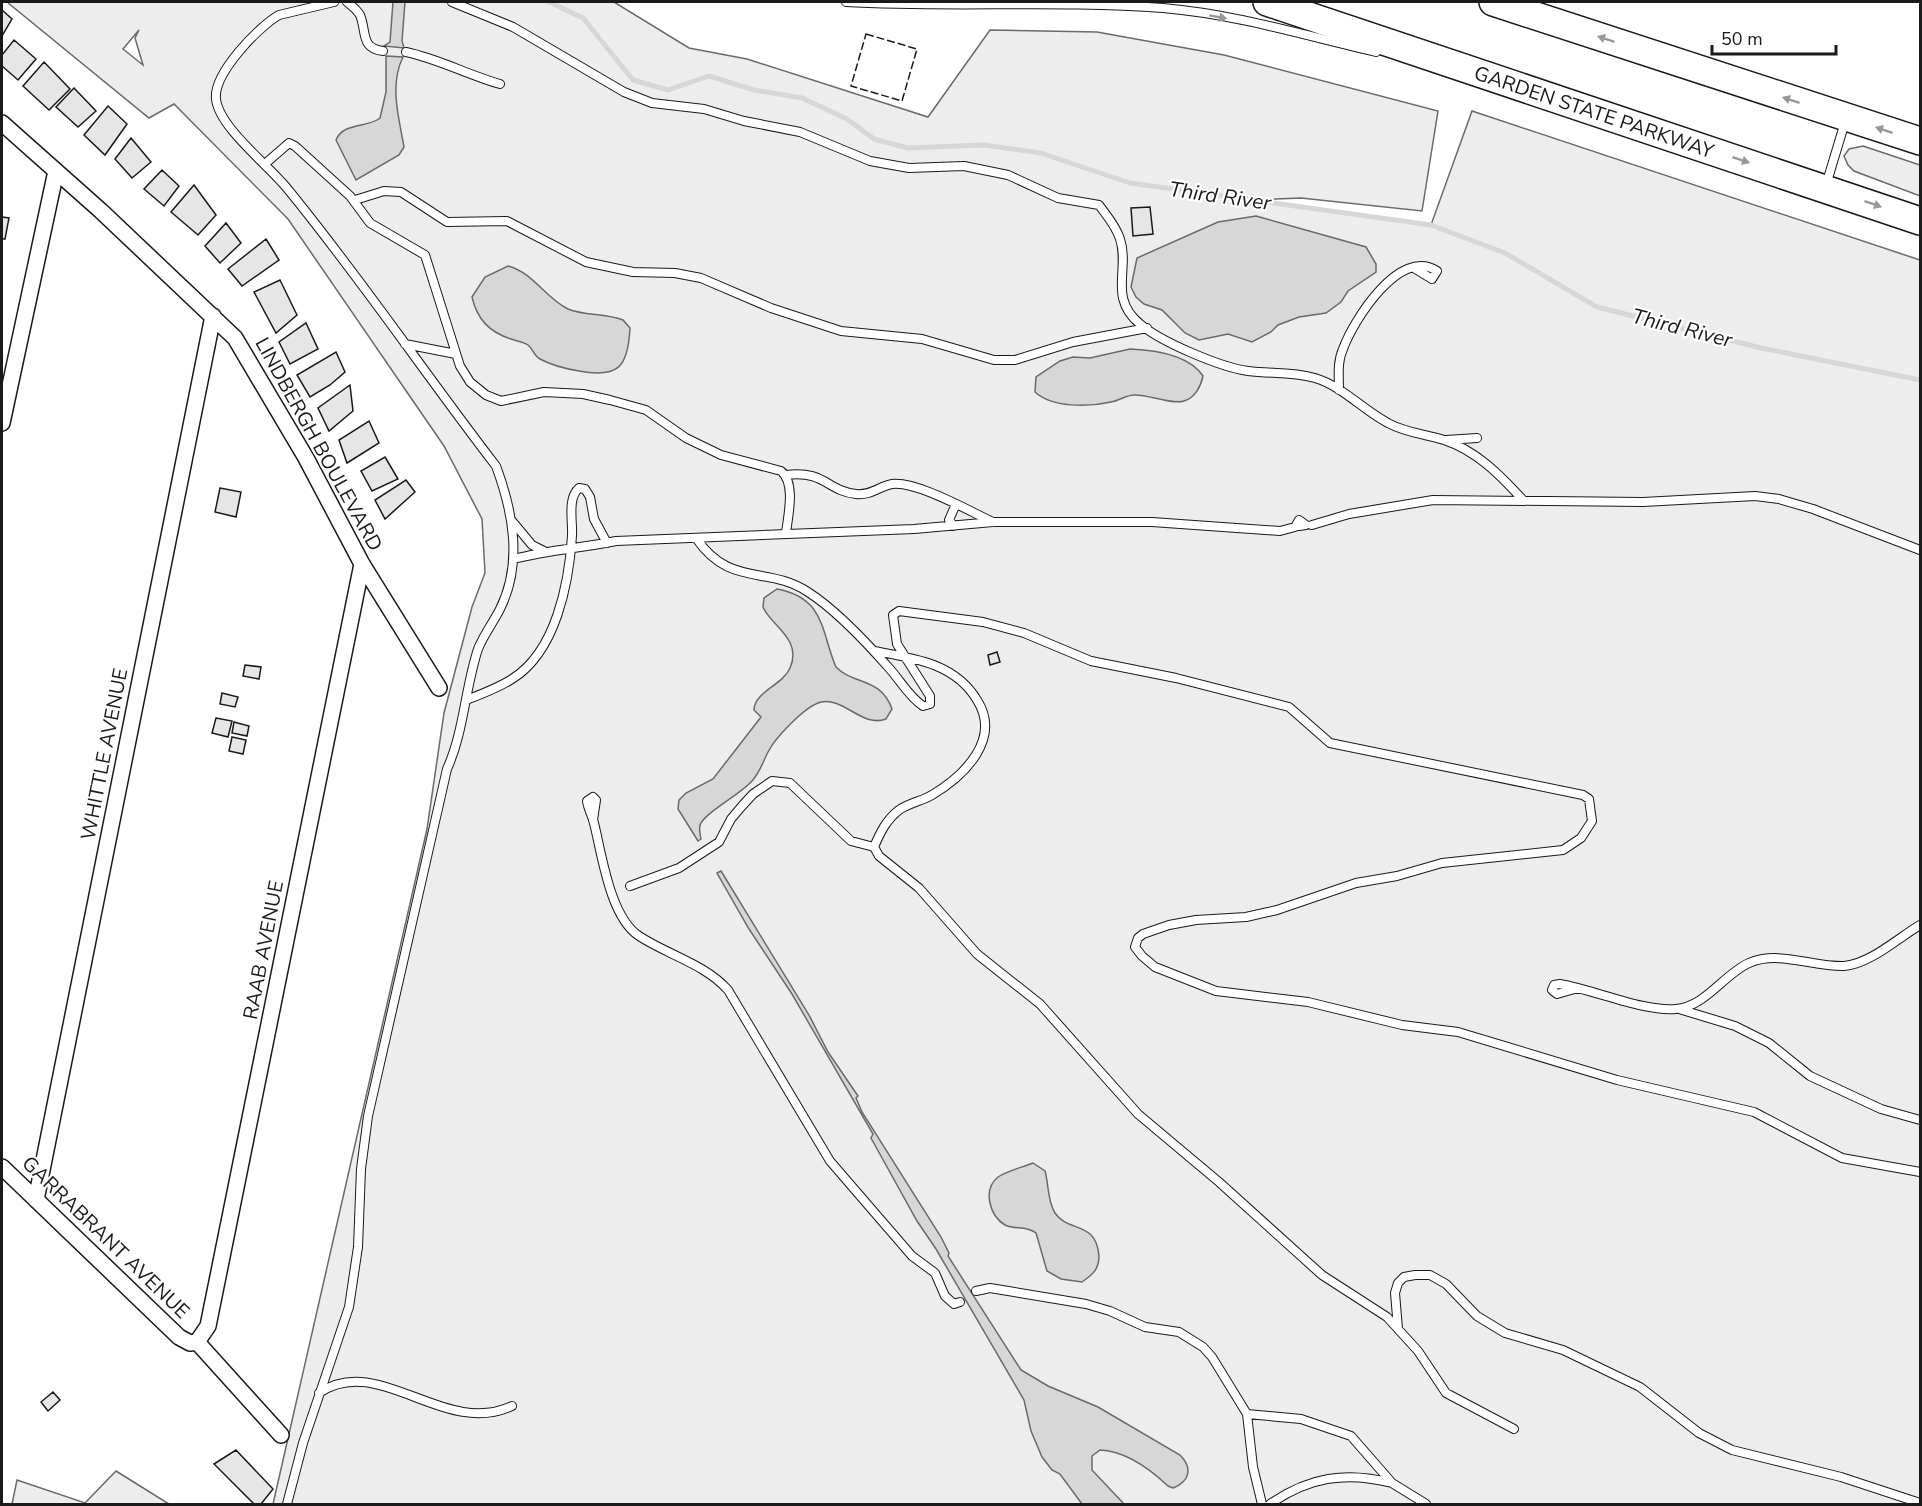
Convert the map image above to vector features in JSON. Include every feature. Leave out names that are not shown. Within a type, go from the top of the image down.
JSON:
[{"type":"highway","name":"GARDEN STATE PARKWAY","points":[[1267,2],[1920,221]]},
{"type":"highway","points":[[1493,2],[1920,141]]},
{"type":"street","name":"LINDBERGH BOULEVARD","points":[[2,123],[235,338],[306,458],[362,564],[439,688]]},
{"type":"street","points":[[2,423],[56,171]]},
{"type":"street","name":"WHITTLE AVENUE","points":[[36,1200],[213,316]]},
{"type":"street","name":"RAAB AVENUE","points":[[197,1342],[208,1326],[362,564]]},
{"type":"street","name":"GARRABRANT AVENUE","points":[[2,1167],[179,1336],[190,1343],[197,1342],[281,1435]]},
{"type":"lane","points":[[287,1504],[319,1394],[349,1306],[358,1247],[362,1169],[368,1116],[447,769],[454,753],[478,650],[488,626],[500,609],[514,568],[511,520],[506,493],[496,466],[331,243],[266,163],[231,128],[219,111],[215,91],[220,79],[241,49],[271,19],[334,2]]},
{"type":"lane","points":[[347,2],[359,14],[364,39],[368,46],[383,51]]},
{"type":"lane","points":[[452,2],[513,27],[624,92],[652,103],[704,109],[744,121],[800,132],[847,149],[870,161],[909,168],[964,166],[1008,175],[1058,198],[1099,205],[1114,224],[1120,239],[1120,281],[1125,305],[1132,315],[1147,328],[1198,355],[1238,369],[1285,371],[1324,382],[1404,431],[1445,440],[1477,438]]},
{"type":"lane","points":[[846,2],[1098,4],[1166,9],[1224,18],[1383,54]]},
{"type":"lane","points":[[406,52],[441,61],[465,73],[500,84]]},
{"type":"lane","points":[[1405,59],[1505,82]]},
{"type":"lane","points":[[1825,188],[1847,118]]},
{"type":"lane","points":[[266,163],[289,143],[355,200],[370,223],[425,255],[431,282],[447,319],[460,366],[470,382],[486,395],[501,401],[544,393],[583,394],[635,406],[646,410],[697,445],[721,455],[781,471],[786,475],[789,483],[786,533]]},
{"type":"lane","points":[[355,200],[384,191],[401,192],[447,222],[507,221],[586,262],[633,273],[675,273],[701,278],[771,308],[841,331],[922,339],[994,360],[1015,360],[1073,342],[1147,328]]},
{"type":"lane","points":[[1324,382],[1333,377],[1343,347],[1380,289],[1397,274],[1414,268]]},
{"type":"lane","points":[[405,344],[456,354]]},
{"type":"lane","points":[[1338,365],[1339,390]]},
{"type":"lane","points":[[1445,440],[1491,466],[1523,500]]},
{"type":"lane","points":[[786,475],[803,473],[815,475],[855,494],[867,494],[892,484],[908,487],[956,504],[993,522]]},
{"type":"lane","points":[[466,700],[513,679],[535,657],[554,627],[561,604],[570,550],[572,499],[574,492],[579,488],[585,489],[590,496],[594,519],[607,543]]},
{"type":"lane","points":[[1312,525],[1349,514],[1433,500],[1643,502],[1755,496],[1779,499],[1813,509],[1920,550]]},
{"type":"lane","points":[[954,526],[949,520],[956,504]]},
{"type":"lane","points":[[511,520],[532,545],[544,551]]},
{"type":"lane","points":[[514,559],[544,551],[570,550],[607,543],[954,526],[993,522],[1152,522],[1280,531],[1295,527],[1299,520],[1306,525],[1299,526]]},
{"type":"lane","points":[[696,538],[707,554],[724,566],[751,576],[783,580],[811,594],[873,651],[919,703],[927,706],[932,700],[905,656],[893,631],[893,615],[899,611],[983,622],[1024,633],[1091,661],[1176,678],[1289,706],[1330,743],[1582,795],[1589,799],[1593,822],[1581,838],[1563,850],[1442,863],[1397,876],[1356,883],[1277,910],[1246,917],[1196,920],[1169,925],[1143,934],[1138,938],[1136,946],[1142,956],[1155,967],[1216,991],[1308,1002],[1402,1025],[1469,1035],[1617,1080],[1754,1112],[1842,1158],[1920,1172]]},
{"type":"lane","points":[[873,651],[935,664],[961,680],[980,703],[985,732],[976,757],[966,770],[932,795],[900,809],[887,821],[874,847]]},
{"type":"lane","points":[[630,886],[679,868],[719,842],[731,819],[753,794],[772,782],[790,783],[851,841],[874,847],[879,856],[931,900],[977,954],[1046,1010],[1138,1114],[1219,1182],[1322,1275],[1366,1302],[1398,1329],[1429,1366],[1446,1392],[1514,1429]]},
{"type":"lane","points":[[593,820],[603,864],[625,922],[640,936],[709,974],[728,990],[840,1175],[912,1256],[935,1273],[947,1300],[954,1304],[960,1302]]},
{"type":"lane","points":[[1679,1009],[1702,997],[1756,960],[1780,958],[1845,966],[1866,959],[1920,925]]},
{"type":"lane","points":[[1578,988],[1557,994],[1552,990],[1554,985],[1560,984],[1612,996],[1659,1009],[1679,1009],[1736,1026],[1769,1043],[1810,1076],[1881,1109],[1920,1120]]},
{"type":"lane","points":[[1398,1329],[1395,1302],[1398,1283],[1404,1277],[1430,1275],[1446,1284],[1477,1316],[1505,1333],[1563,1350],[1623,1378],[1640,1387],[1700,1433],[1732,1450],[1841,1477],[1920,1503]]},
{"type":"lane","points":[[976,1291],[990,1288],[1086,1304],[1110,1311],[1145,1327],[1179,1332],[1191,1338],[1212,1357],[1247,1414],[1253,1467],[1262,1504]]},
{"type":"lane","points":[[319,1394],[338,1383],[368,1382],[390,1387],[421,1402],[442,1408],[483,1413],[512,1406]]},
{"type":"lane","points":[[1247,1414],[1300,1419],[1351,1436],[1392,1484]]},
{"type":"lane","points":[[1270,1504],[1286,1493],[1344,1475],[1365,1476],[1392,1484],[1426,1504]]},
{"type":"shaded area","points":[[7,2],[614,2],[689,48],[747,59],[928,117],[990,30],[1097,32],[1224,55],[1438,111],[1422,211],[1301,198],[1251,200],[1431,225],[1472,111],[1920,260],[1920,1504],[273,1504],[427,829],[444,713],[472,607],[485,573],[482,519],[444,446],[288,219],[174,104],[149,118]],"holes":[[[139,30],[135,38],[143,65],[123,49]]]},
{"type":"shaded area","points":[[393,2],[405,2],[402,41],[404,48],[384,46],[390,42]]},
{"type":"shaded area","points":[[386,56],[403,57],[396,90],[404,147],[399,155],[356,180],[336,140],[344,130],[380,118],[386,92]]},
{"type":"shaded area","points":[[1863,146],[1920,165],[1920,196],[1854,171],[1844,156],[1849,149]]},
{"type":"shaded area","points":[[1256,216],[1366,247],[1376,264],[1376,272],[1348,291],[1341,302],[1326,313],[1299,317],[1278,325],[1271,332],[1252,342],[1228,334],[1199,340],[1185,333],[1162,310],[1144,304],[1136,297],[1131,287],[1137,258],[1218,222]]},
{"type":"shaded area","points":[[508,266],[525,274],[568,309],[623,320],[630,328],[629,342],[627,353],[618,367],[612,371],[592,373],[549,363],[538,358],[526,344],[496,333],[485,324],[477,312],[472,297],[485,277]]},
{"type":"shaded area","points":[[1130,349],[1160,352],[1180,358],[1197,369],[1203,376],[1201,384],[1191,397],[1179,402],[1134,395],[1111,402],[1071,405],[1051,401],[1035,392],[1036,377],[1060,361],[1073,357],[1090,358]]},
{"type":"shaded area","points":[[777,589],[805,600],[819,619],[836,667],[850,677],[881,691],[892,709],[886,719],[877,721],[837,704],[821,702],[814,705],[791,723],[777,739],[752,781],[703,820],[700,825],[701,839],[698,841],[678,809],[679,800],[686,793],[713,779],[761,717],[754,710],[759,698],[790,668],[793,658],[789,641],[763,607],[764,598]]},
{"type":"shaded area","points":[[721,871],[809,1015],[828,1052],[858,1096],[856,1098],[862,1112],[941,1237],[949,1253],[948,1256],[1021,1370],[1048,1386],[1098,1407],[1180,1455],[1188,1469],[1183,1482],[1173,1488],[1128,1457],[1100,1450],[1092,1456],[1092,1470],[1124,1504],[1082,1504],[1060,1474],[1052,1470],[1042,1457],[1031,1431],[1024,1400],[936,1249],[917,1221],[871,1138],[873,1134],[792,994],[749,929],[717,873]]},
{"type":"shaded area","points":[[1033,1163],[1045,1171],[1049,1198],[1055,1213],[1067,1223],[1087,1232],[1097,1245],[1098,1265],[1082,1282],[1061,1279],[1047,1271],[1036,1233],[1028,1229],[1005,1225],[995,1216],[992,1209],[989,1196],[993,1182],[1010,1171]]},
{"type":"shaded area","points":[[116,1471],[169,1504],[12,1504],[17,1480],[85,1503]]},
{"type":"building","points":[[2,10],[12,19],[2,36]]},
{"type":"building","points":[[14,40],[36,59],[18,80],[2,66],[2,55]]},
{"type":"building","points":[[44,62],[70,89],[49,110],[23,86]]},
{"type":"building","points":[[74,88],[96,111],[78,127],[56,107]]},
{"type":"building","points":[[108,106],[127,124],[105,155],[84,135]]},
{"type":"building","points":[[131,138],[151,162],[132,178],[115,159]]},
{"type":"building","points":[[162,170],[179,186],[164,206],[144,189]]},
{"type":"building","points":[[194,185],[216,215],[198,235],[171,212]]},
{"type":"building","points":[[1150,207],[1153,234],[1133,236],[1131,208]]},
{"type":"building","points":[[2,217],[9,218],[5,239],[2,239]]},
{"type":"building","points":[[226,223],[241,243],[220,263],[205,246]]},
{"type":"building","points":[[266,239],[279,260],[242,286],[228,269]]},
{"type":"building","points":[[280,280],[297,315],[276,333],[254,292]]},
{"type":"building","points":[[306,323],[318,349],[290,364],[279,342]]},
{"type":"building","points":[[336,352],[345,372],[330,385],[310,397],[297,375]]},
{"type":"building","points":[[350,385],[353,411],[329,431],[318,408]]},
{"type":"building","points":[[369,421],[379,443],[347,463],[339,440]]},
{"type":"building","points":[[385,457],[398,479],[372,491],[361,471]]},
{"type":"building","points":[[406,480],[415,492],[385,519],[375,500]]},
{"type":"building","points":[[220,488],[241,492],[236,517],[215,512]]},
{"type":"building","points":[[997,652],[1000,662],[990,665],[988,655]]},
{"type":"building","points":[[245,665],[261,667],[259,679],[243,676]]},
{"type":"building","points":[[222,693],[238,697],[235,707],[220,704]]},
{"type":"building","points":[[216,718],[232,721],[228,737],[212,733]]},
{"type":"building","points":[[234,722],[249,726],[247,736],[232,733]]},
{"type":"building","points":[[232,737],[246,740],[243,754],[229,751]]},
{"type":"building","points":[[53,1392],[60,1400],[48,1411],[41,1402]]},
{"type":"building","points":[[236,1450],[273,1489],[261,1504],[254,1504],[214,1464]]},
{"type":"waterway","name":"Third River","points":[[549,2],[583,18],[633,80],[668,90],[709,76],[754,90],[802,98],[847,119],[874,139],[908,148],[984,145],[1041,153],[1130,183],[1431,225],[1505,253],[1597,307],[1761,348],[1920,380]]},
{"type":"fence","points":[[866,34],[917,49],[902,101],[851,86],[866,34]]}]
